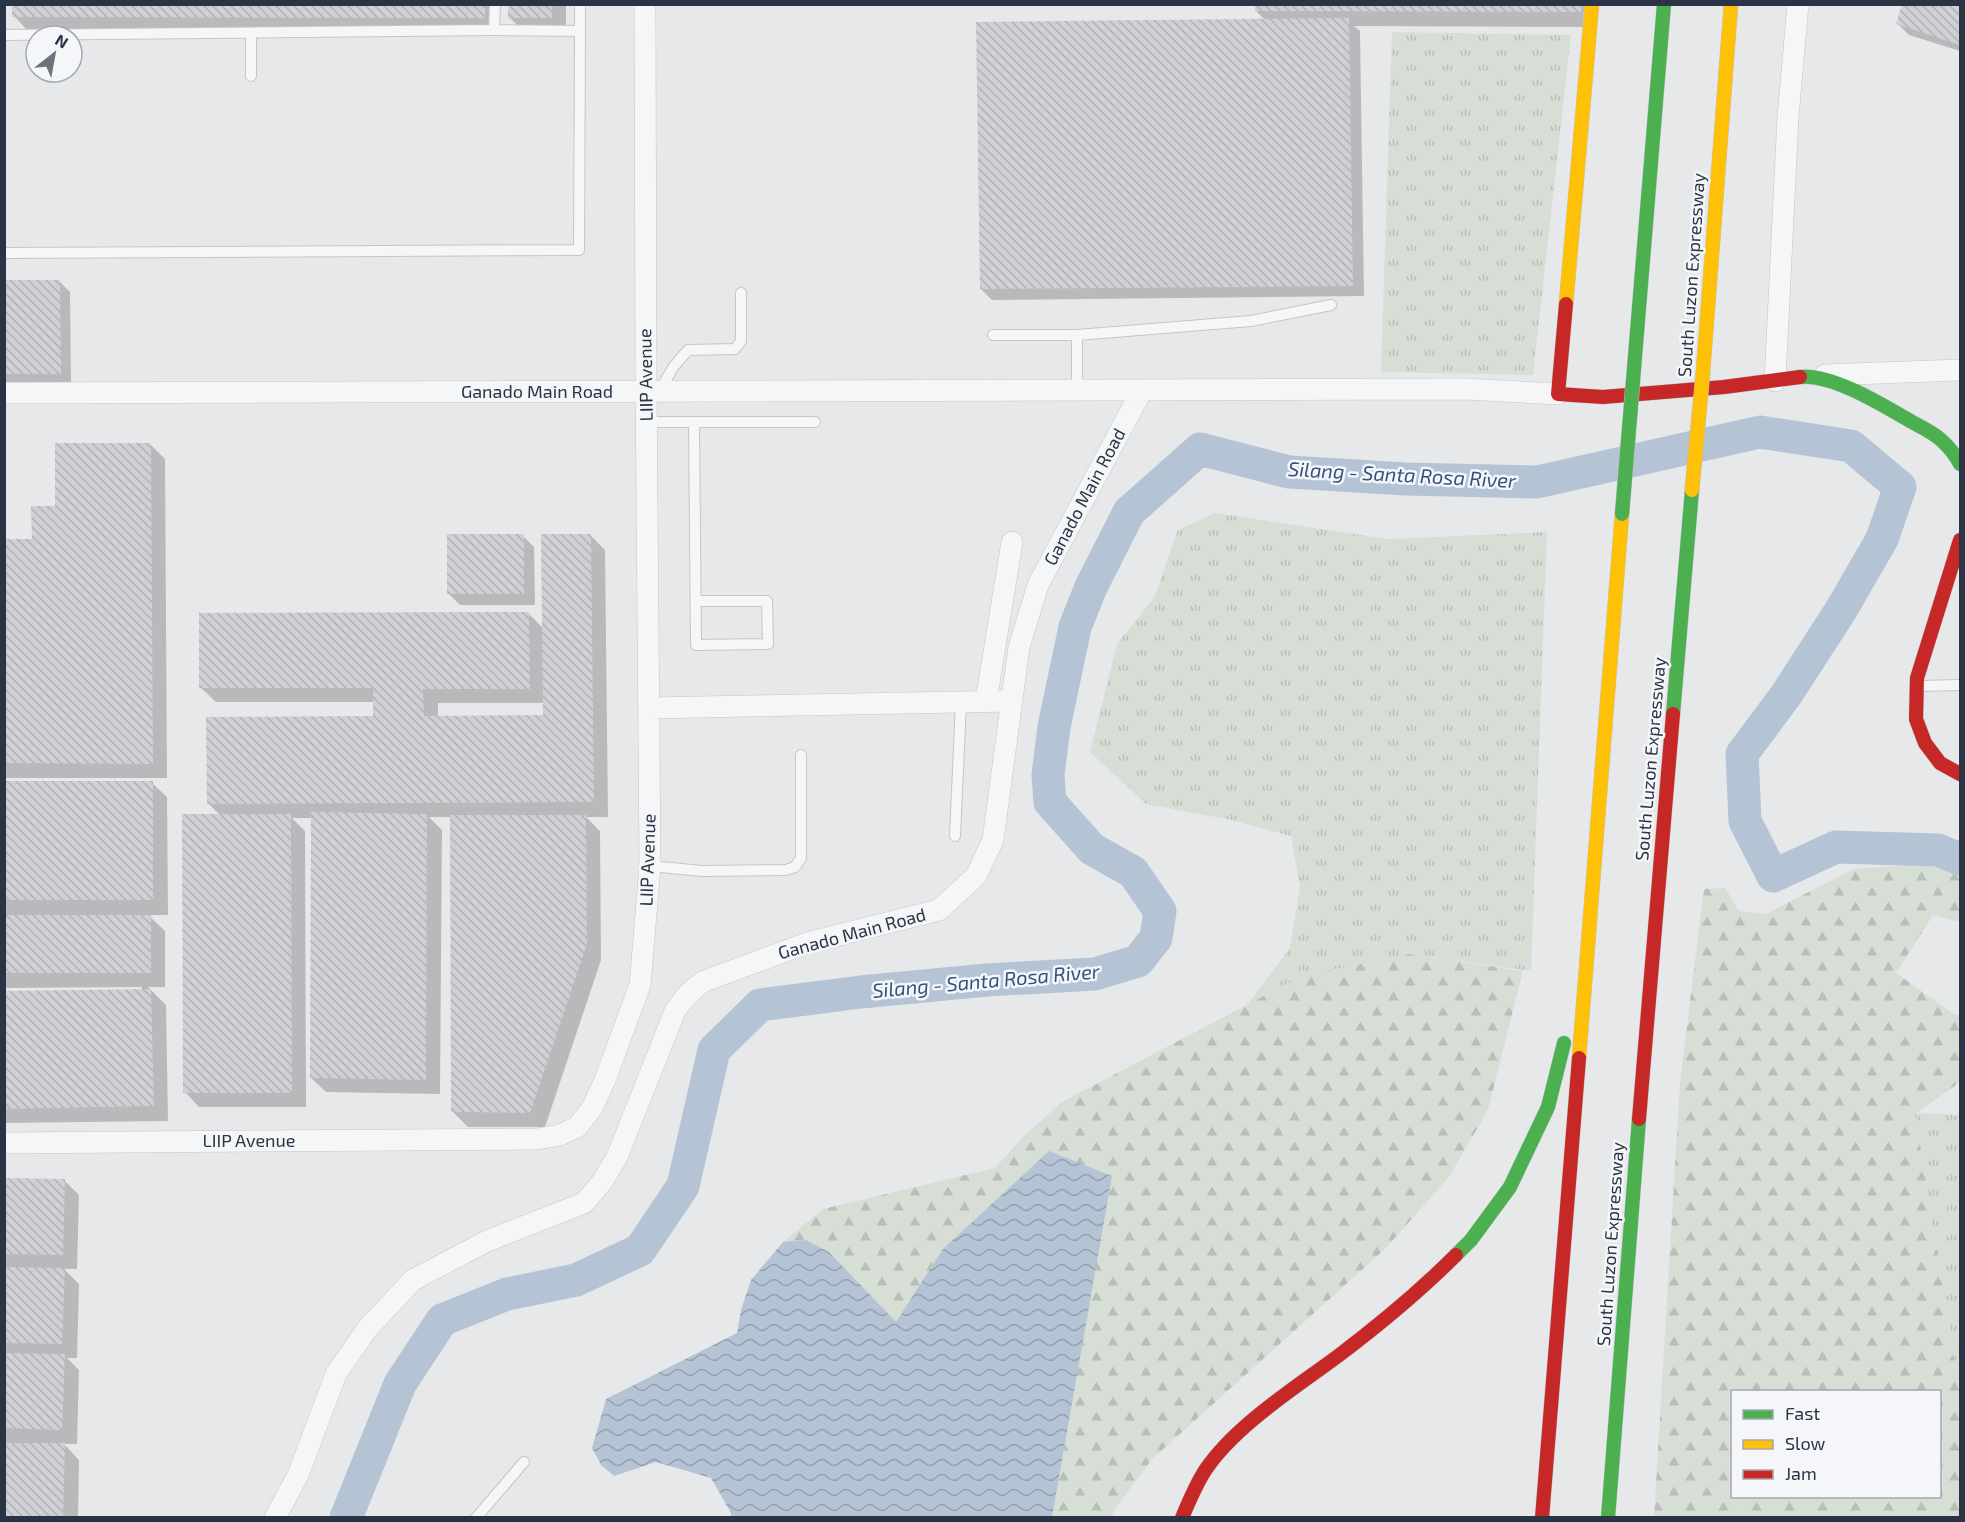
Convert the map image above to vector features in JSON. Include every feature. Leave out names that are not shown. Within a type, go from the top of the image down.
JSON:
[{"type":"main road","points":[[1592,4],[1558,394],[1603,397],[1809,376],[1849,388],[1938,437],[1956,456],[1960,464]]},
{"type":"main road","points":[[1542,1518],[1664,4]]},
{"type":"main road","name":"South Luzon Expressway","points":[[1608,1518],[1731,4]]},
{"type":"main road","points":[[1960,540],[1917,678],[1916,719],[1925,743],[1940,763],[1960,774]]},
{"type":"main road","points":[[1182,1518],[1207,1468],[1242,1429],[1373,1329],[1430,1281],[1471,1240],[1510,1187],[1548,1107],[1586,964]]},
{"type":"street","name":"LIIP Avenue","points":[[4,1143],[537,1138],[560,1135],[578,1127],[592,1108],[605,1080],[640,985],[650,866],[646,422],[653,392],[645,4]]},
{"type":"street","points":[[1775,381],[1788,117],[1798,4]]},
{"type":"street","points":[[1809,376],[1960,370]]},
{"type":"street","name":"Ganado Main Road","points":[[4,393],[1466,389],[1558,394]]},
{"type":"street","name":"Ganado Main Road","points":[[275,1518],[298,1475],[336,1374],[367,1329],[413,1280],[487,1241],[584,1203],[602,1182],[617,1157],[675,1011],[687,994],[702,982],[807,943],[939,910],[976,876],[993,840],[1018,647],[1038,585],[1142,390]]},
{"type":"street","points":[[986,701],[1012,542]]},
{"type":"street","points":[[649,708],[1012,701]]},
{"type":"lane","points":[[494,30],[495,4]]},
{"type":"lane","points":[[4,254],[579,250],[580,4]]},
{"type":"lane","points":[[4,35],[580,31]]},
{"type":"lane","points":[[250,76],[251,33]]},
{"type":"lane","points":[[653,392],[688,350],[735,349],[741,341],[741,293]]},
{"type":"lane","points":[[993,335],[1077,335],[1251,321],[1331,304]]},
{"type":"lane","points":[[1077,335],[1077,390]]},
{"type":"lane","points":[[646,422],[815,422]]},
{"type":"lane","points":[[694,423],[696,645],[768,644],[767,601],[696,601]]},
{"type":"lane","points":[[1917,686],[1960,685]]},
{"type":"lane","points":[[955,836],[961,702]]},
{"type":"lane","points":[[650,866],[702,871],[786,870],[795,867],[801,858],[801,755]]},
{"type":"lane","points":[[476,1518],[524,1462]]},
{"type":"green space","points":[[1392,32],[1571,35],[1533,375],[1381,372]]},
{"type":"green space","points":[[1215,513],[1388,539],[1547,532],[1531,971],[1409,954],[1269,994],[1247,1005],[1290,948],[1300,886],[1291,836],[1231,820],[1146,804],[1090,752],[1117,644],[1154,598],[1178,530]]},
{"type":"green space","points":[[1935,863],[1960,875],[1960,922],[1933,915],[1896,973],[1955,1015],[1960,1014],[1960,1082],[1915,1114],[1960,1395],[1960,1517],[1654,1517],[1680,1083],[1704,889],[1725,888],[1739,911],[1766,914],[1854,869]]},
{"type":"green space","points":[[1409,954],[1523,971],[1488,1110],[1449,1177],[1384,1250],[1152,1459],[1114,1510],[1112,1517],[1052,1517],[1111,1176],[943,1249],[896,1323],[829,1252],[806,1240],[783,1242],[823,1209],[995,1168],[1024,1136],[1062,1102],[1302,976]]},
{"type":"green space","points":[[1914,1113],[1960,1115],[1960,1395]]},
{"type":"water","points":[[1049,1151],[1112,1176],[1052,1517],[731,1517],[731,1513],[711,1478],[656,1462],[614,1476],[601,1465],[592,1448],[606,1399],[737,1333],[741,1310],[751,1280],[783,1242],[806,1240],[829,1252],[896,1322],[943,1249]]},
{"type":"building","points":[[12,4],[485,4],[485,18],[12,17]]},
{"type":"building","points":[[508,4],[552,4],[552,18],[508,18]]},
{"type":"building","points":[[1255,4],[1581,4],[1581,12],[1255,11]]},
{"type":"building","points":[[1902,4],[1960,4],[1960,45],[1896,24]]},
{"type":"building","points":[[1349,18],[1353,286],[980,289],[976,22]]},
{"type":"building","points":[[4,280],[60,280],[61,374],[4,374]]},
{"type":"building","points":[[55,443],[151,443],[153,764],[4,763],[4,539],[32,539],[31,506],[55,506]]},
{"type":"building","points":[[447,534],[524,534],[524,594],[447,594]]},
{"type":"building","points":[[541,534],[591,534],[594,802],[207,804],[206,717],[373,716],[373,688],[199,688],[199,613],[529,612],[530,689],[423,689],[424,716],[543,715]]},
{"type":"building","points":[[4,781],[153,781],[153,900],[4,900]]},
{"type":"building","points":[[311,812],[427,814],[426,1080],[310,1078]]},
{"type":"building","points":[[182,814],[291,814],[292,1093],[183,1093]]},
{"type":"building","points":[[450,815],[586,815],[587,944],[530,1113],[451,1112]]},
{"type":"building","points":[[4,915],[151,915],[151,973],[4,973]]},
{"type":"building","points":[[151,989],[154,1106],[4,1109],[4,991]]},
{"type":"building","points":[[4,1178],[65,1179],[63,1255],[4,1254]]},
{"type":"building","points":[[4,1267],[65,1268],[62,1344],[4,1343]]},
{"type":"building","points":[[4,1353],[65,1354],[62,1430],[4,1428]]},
{"type":"building","points":[[5,1443],[65,1443],[63,1518],[5,1518]]},
{"type":"waterway","name":"Silang - Santa Rosa River","points":[[346,1518],[400,1384],[442,1320],[507,1294],[576,1280],[640,1250],[683,1186],[714,1050],[760,1005],[861,992],[987,980],[1095,974],[1138,961],[1156,938],[1160,911],[1133,872],[1092,849],[1050,802],[1048,775],[1054,727],[1075,627],[1091,587],[1129,512],[1200,449],[1289,472],[1406,479],[1537,482],[1760,432],[1851,446],[1900,487],[1882,539],[1841,610],[1786,695],[1742,754],[1745,821],[1773,876],[1836,847],[1938,850],[1960,859]]},
{"type":"traffic: fast","points":[[1633,381],[1664,4]]},
{"type":"traffic: fast","points":[[1800,377],[1827,380],[1873,400],[1937,436],[1951,450],[1960,464]]},
{"type":"traffic: fast","points":[[1622,514],[1633,381]]},
{"type":"traffic: fast","points":[[1673,714],[1692,490]]},
{"type":"traffic: fast","points":[[1456,1255],[1471,1240],[1510,1187],[1548,1107],[1564,1043]]},
{"type":"traffic: fast","points":[[1608,1518],[1639,1119]]},
{"type":"traffic: slow","points":[[1566,304],[1592,4]]},
{"type":"traffic: slow","points":[[1703,372],[1731,4]]},
{"type":"traffic: slow","points":[[1692,490],[1703,372]]},
{"type":"traffic: slow","points":[[1579,1058],[1622,514]]},
{"type":"traffic: jam","points":[[1566,304],[1558,394],[1603,397],[1724,387],[1800,377]]},
{"type":"traffic: jam","points":[[1960,540],[1917,678],[1916,719],[1925,743],[1940,763],[1960,774]]},
{"type":"traffic: jam","points":[[1639,1119],[1673,714]]},
{"type":"traffic: jam","points":[[1542,1518],[1579,1058]]},
{"type":"traffic: jam","points":[[1182,1518],[1206,1469],[1233,1437],[1267,1408],[1384,1320],[1456,1255]]}]
